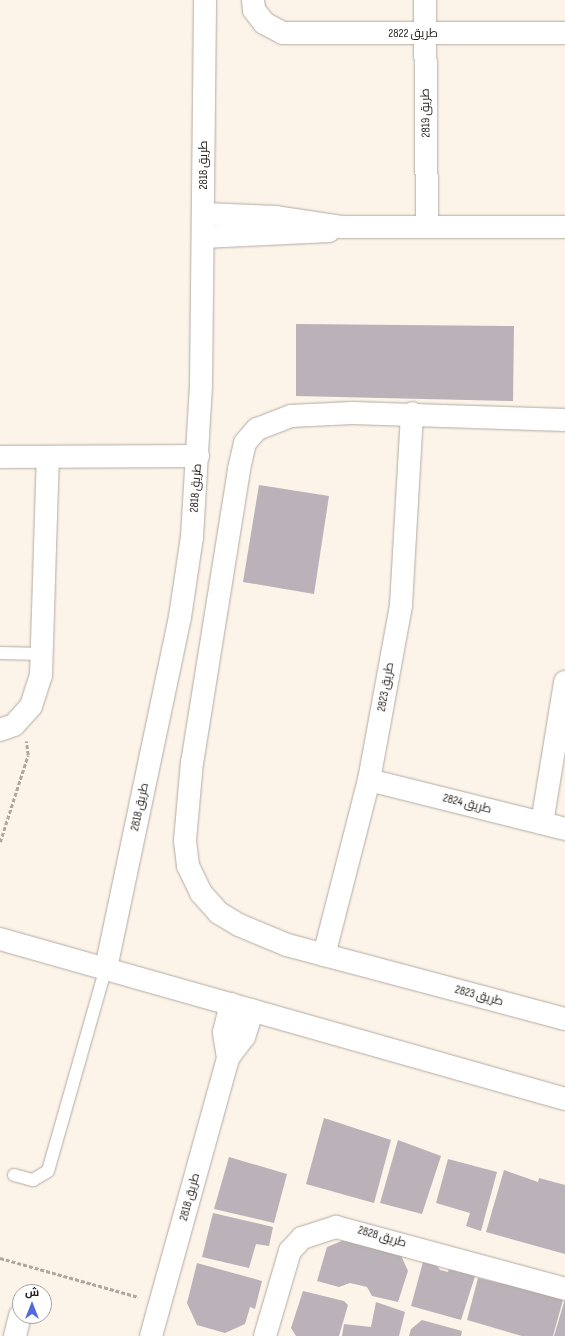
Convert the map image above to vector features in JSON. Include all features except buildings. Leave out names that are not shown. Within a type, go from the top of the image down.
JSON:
[{"type":"street","name":"طريق 2818","points":[[106,968],[180,617],[192,537],[198,456],[204,214],[205,0]]},
{"type":"street","name":"طريق 2822","points":[[253,0],[254,10],[264,23],[283,33],[565,33]]},
{"type":"street","name":"طريق 2819","points":[[425,0],[427,227]]},
{"type":"street","points":[[204,214],[276,217],[341,227],[565,227]]},
{"type":"street","points":[[203,238],[306,234],[341,227]]},
{"type":"street","name":"طريق 2823","points":[[324,955],[369,780],[401,605],[412,413]]},
{"type":"street","name":"طريق 2823","points":[[565,420],[412,413],[291,416],[257,429],[245,443],[192,762],[180,794],[173,838],[185,888],[204,915],[224,929],[257,942],[287,945],[565,1019]]},
{"type":"street","points":[[0,457],[198,456]]},
{"type":"street","points":[[0,730],[24,716],[36,694],[43,654],[48,457]]},
{"type":"street","points":[[542,823],[565,682]]},
{"type":"street","name":"طريق 2824","points":[[369,780],[565,829]]},
{"type":"street","points":[[0,939],[565,1099]]},
{"type":"street","name":"طريق 2818","points":[[228,1058],[224,1032],[231,1004]]},
{"type":"street","name":"طريق 2818","points":[[151,1336],[228,1058],[244,1037],[253,1010]]},
{"type":"street","name":"طريق 2828","points":[[265,1336],[290,1251],[308,1236],[336,1227],[565,1289]]},
{"type":"street","points":[[15,1336],[18,1324]]},
{"type":"lane","points":[[0,653],[43,654]]},
{"type":"lane","points":[[14,1175],[33,1180],[48,1171],[106,968]]},
{"type":"path","points":[[0,842],[28,756],[24,716]]},
{"type":"path","points":[[0,1258],[161,1303]]}]
